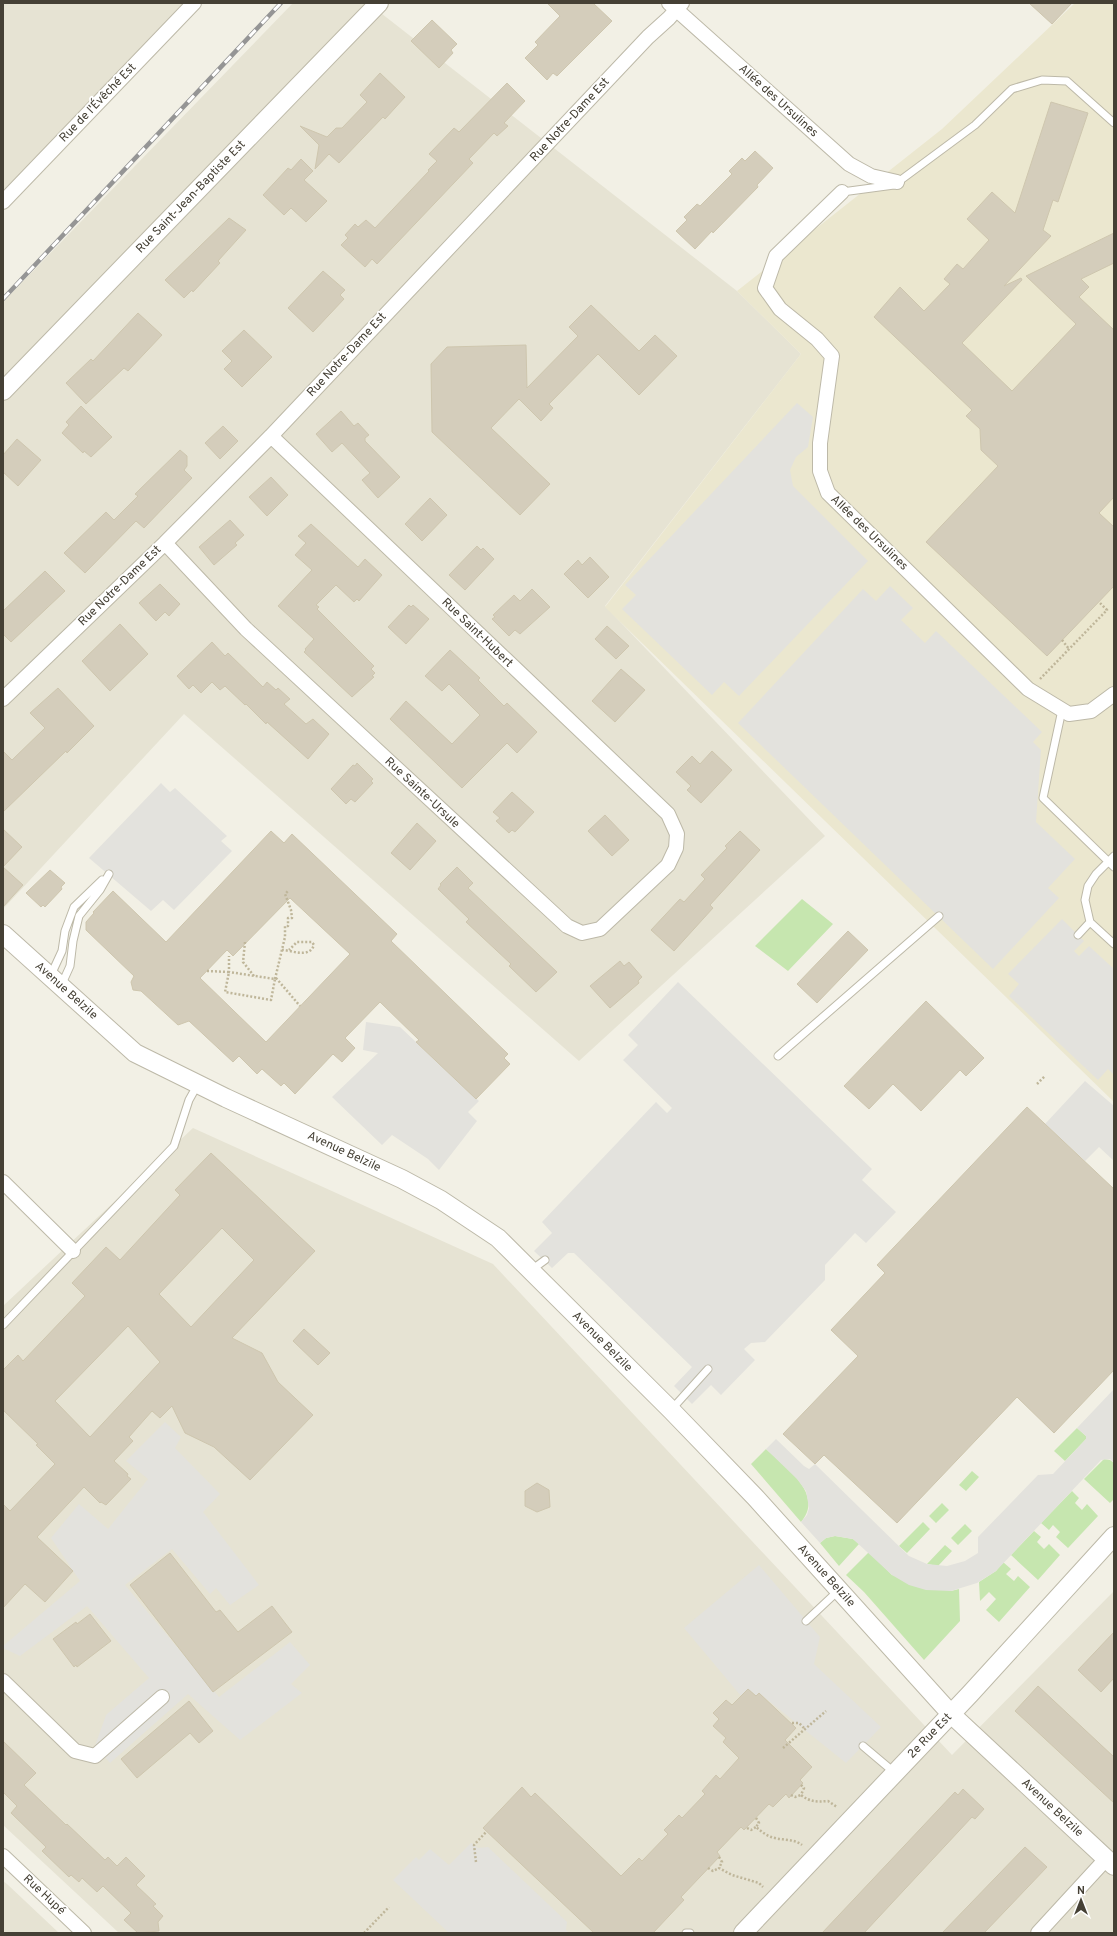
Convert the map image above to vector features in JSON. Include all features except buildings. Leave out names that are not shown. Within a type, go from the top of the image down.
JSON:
[{"type":"street","name":"Rue de l'Évêché Est","points":[[5,195],[194,3]]},
{"type":"street","name":"Rue Saint-Jean-Baptiste Est","points":[[3,391],[379,3]]},
{"type":"street","name":"Allée des Ursulines","points":[[676,5],[849,164],[871,176],[897,182]]},
{"type":"street","name":"Rue Notre-Dame Est","points":[[3,699],[165,544],[271,436],[648,37],[676,5]]},
{"type":"street","name":"Allée des Ursulines","points":[[842,192],[776,256],[765,288],[780,309],[818,339],[832,356],[820,443],[820,471],[828,493],[1028,689],[1069,714],[1091,711],[1114,694]]},
{"type":"street","name":"Rue Saint-Hubert","points":[[271,436],[668,814],[677,834]]},
{"type":"street","name":"Rue Sainte-Ursule","points":[[165,544],[246,629],[567,926],[582,933],[600,929],[668,865],[676,848],[677,834]]},
{"type":"street","name":"Avenue Belzile","points":[[3,934],[135,1052],[198,1084],[402,1179],[441,1200],[498,1238],[671,1410],[755,1497],[951,1714],[1110,1863]]},
{"type":"street","points":[[3,1182],[73,1251]]},
{"type":"street","name":"2e Rue Est","points":[[743,1933],[951,1714],[1114,1536]]},
{"type":"street","points":[[3,1681],[75,1751],[95,1756],[162,1697]]},
{"type":"street","name":"Rue Hupé","points":[[3,1856],[84,1933]]},
{"type":"street","points":[[1038,1933],[1110,1863]]},
{"type":"lane","points":[[842,192],[894,185],[975,125],[1012,89],[1042,80],[1067,81],[1114,123]]},
{"type":"lane","points":[[1062,710],[1043,798],[1111,859],[1114,868]]},
{"type":"lane","points":[[1111,859],[1096,874],[1088,886],[1085,900],[1090,922],[1114,944]]},
{"type":"lane","points":[[108,874],[100,890],[79,916],[72,941],[70,966],[56,982],[65,931],[74,907],[108,874]]},
{"type":"lane","points":[[778,1056],[938,916]]},
{"type":"lane","points":[[1078,935],[1090,922]]},
{"type":"lane","points":[[3,1325],[174,1146],[189,1100],[198,1084]]},
{"type":"lane","points":[[530,1271],[545,1260]]},
{"type":"lane","points":[[671,1410],[708,1368]]},
{"type":"lane","points":[[806,1621],[840,1590]]},
{"type":"lane","points":[[863,1746],[895,1773]]},
{"type":"path","points":[[1028,689],[1038,681],[1107,610],[1099,602]]},
{"type":"path","points":[[1062,640],[1069,649]]},
{"type":"path","points":[[229,956],[229,972],[225,992],[271,1000],[285,937],[285,926],[288,926],[288,918],[292,918],[291,910],[285,894],[288,890]]},
{"type":"path","points":[[245,942],[243,962],[254,976]]},
{"type":"path","points":[[282,950],[300,953],[307,952],[312,949],[314,945],[312,942],[297,942],[289,950]]},
{"type":"path","points":[[207,971],[229,972],[275,978],[300,1006]]},
{"type":"path","points":[[1037,1084],[1045,1076]]},
{"type":"path","points":[[783,1748],[804,1728],[826,1711]]},
{"type":"path","points":[[792,1723],[799,1723],[804,1728]]},
{"type":"path","points":[[801,1785],[804,1788],[801,1795]]},
{"type":"path","points":[[791,1795],[795,1797],[801,1795],[812,1801],[828,1801],[851,1820]]},
{"type":"path","points":[[746,1828],[751,1830],[759,1823],[756,1818]]},
{"type":"path","points":[[756,1826],[769,1836],[798,1842],[815,1857]]},
{"type":"path","points":[[476,1862],[474,1845],[486,1832]]},
{"type":"path","points":[[708,1868],[713,1871],[719,1868],[722,1862],[719,1857]]},
{"type":"path","points":[[719,1868],[732,1875],[759,1883],[776,1899]]},
{"type":"path","points":[[364,1933],[389,1907]]},
{"type":"shaded area","points":[[3,3],[200,3],[3,206]]},
{"type":"shaded area","points":[[293,3],[368,3],[737,291],[801,354],[605,606],[825,836],[579,1061],[184,714],[3,909],[3,302]]},
{"type":"shaded area","points":[[1075,3],[1114,3],[1114,1102],[605,607],[801,354],[737,291],[942,129]]},
{"type":"shaded area","points":[[797,403],[813,417],[808,447],[796,457],[790,470],[793,486],[868,561],[739,696],[724,682],[712,695],[622,609],[636,595],[625,585]]},
{"type":"shaded area","points":[[890,586],[913,608],[901,620],[925,643],[936,631],[1042,732],[1033,742],[1041,750],[1036,822],[1075,859],[1048,888],[1059,898],[993,969],[738,723],[863,589],[876,601]]},
{"type":"shaded area","points":[[161,783],[170,792],[175,788],[227,836],[221,841],[232,851],[174,910],[163,900],[151,911],[89,858]]},
{"type":"shaded area","points":[[1062,919],[1084,941],[1074,951],[1079,956],[1089,946],[1114,969],[1114,1075],[1108,1069],[1098,1080],[1009,996],[1019,984],[1008,974]]},
{"type":"shaded area","points":[[678,982],[872,1169],[862,1180],[896,1212],[866,1243],[855,1233],[825,1265],[825,1280],[765,1342],[751,1343],[744,1349],[755,1360],[721,1395],[711,1385],[692,1404],[674,1386],[692,1367],[574,1253],[568,1253],[552,1268],[534,1251],[552,1233],[542,1222],[656,1102],[667,1113],[672,1108],[623,1060],[638,1045],[628,1035]]},
{"type":"shaded area","points":[[366,1022],[400,1027],[479,1101],[468,1112],[477,1121],[439,1170],[428,1159],[392,1135],[382,1145],[332,1097],[378,1053],[363,1050]]},
{"type":"shaded area","points":[[1085,1081],[1114,1106],[1114,1161],[1099,1147],[1085,1161],[1045,1124]]},
{"type":"shaded area","points":[[193,1128],[493,1264],[952,1755],[1114,1591],[1114,1933],[119,1933],[3,1825],[3,1306]]},
{"type":"shaded area","points":[[1114,1389],[1114,1463],[1110,1459],[1101,1460],[996,1571],[977,1583],[951,1591],[926,1590],[909,1585],[892,1575],[853,1539],[835,1536],[826,1538],[820,1543],[801,1522],[807,1515],[809,1508],[806,1491],[797,1479],[766,1449],[776,1439],[804,1466],[809,1469],[815,1464],[909,1556],[927,1564],[947,1566],[965,1561],[978,1553],[978,1537],[1038,1475],[1053,1474],[1086,1439],[1086,1436],[1077,1428]]},
{"type":"shaded area","points":[[165,1422],[181,1437],[175,1448],[220,1494],[203,1512],[259,1585],[230,1605],[216,1588],[210,1594],[172,1549],[125,1585],[219,1697],[290,1642],[310,1665],[291,1684],[302,1693],[240,1740],[188,1694],[110,1763],[95,1746],[106,1715],[149,1678],[87,1606],[20,1656],[3,1648],[3,1646],[80,1581],[51,1538],[79,1504],[108,1529],[148,1479],[126,1461]]},
{"type":"shaded area","points":[[759,1565],[820,1637],[814,1664],[881,1727],[846,1763],[759,1693],[756,1696],[748,1689],[741,1696],[684,1628]]},
{"type":"shaded area","points":[[471,1843],[478,1848],[488,1847],[567,1922],[566,1930],[569,1933],[449,1933],[393,1880],[416,1857],[419,1860],[430,1849],[449,1865]]},
{"type":"shaded area","points":[[3,1881],[7,1884],[59,1933],[3,1933]]},
{"type":"green space","points":[[802,899],[833,924],[788,971],[755,946]]},
{"type":"green space","points":[[1077,1428],[1086,1436],[1086,1439],[1065,1461],[1054,1451]]},
{"type":"green space","points":[[766,1449],[792,1473],[800,1482],[805,1491],[808,1501],[807,1512],[801,1522],[751,1464]]},
{"type":"green space","points":[[1104,1459],[1110,1460],[1114,1463],[1114,1499],[1110,1503],[1084,1479]]},
{"type":"green space","points":[[972,1471],[979,1477],[966,1491],[959,1485]]},
{"type":"green space","points":[[1072,1491],[1079,1498],[1075,1503],[1082,1510],[1087,1504],[1098,1516],[1068,1548],[1056,1537],[1060,1532],[1053,1525],[1049,1530],[1041,1523]]},
{"type":"green space","points":[[942,1503],[949,1510],[936,1523],[929,1516]]},
{"type":"green space","points":[[923,1522],[930,1529],[907,1553],[899,1546]]},
{"type":"green space","points":[[965,1524],[972,1531],[958,1545],[951,1538]]},
{"type":"green space","points":[[1034,1531],[1041,1537],[1037,1542],[1044,1549],[1049,1544],[1060,1555],[1038,1580],[1011,1555]]},
{"type":"green space","points":[[835,1536],[853,1539],[859,1544],[839,1566],[820,1543],[826,1538]]},
{"type":"green space","points":[[945,1545],[952,1551],[938,1566],[927,1564]]},
{"type":"green space","points":[[869,1552],[892,1575],[951,1591],[959,1589],[960,1621],[924,1660],[864,1592],[846,1575]]},
{"type":"green space","points":[[1003,1562],[1011,1569],[1006,1574],[1014,1581],[1018,1576],[1030,1587],[999,1622],[986,1610],[996,1599],[989,1592],[980,1601],[979,1582],[996,1571]]},
{"type":"railway","points":[[3,299],[281,3]]}]
